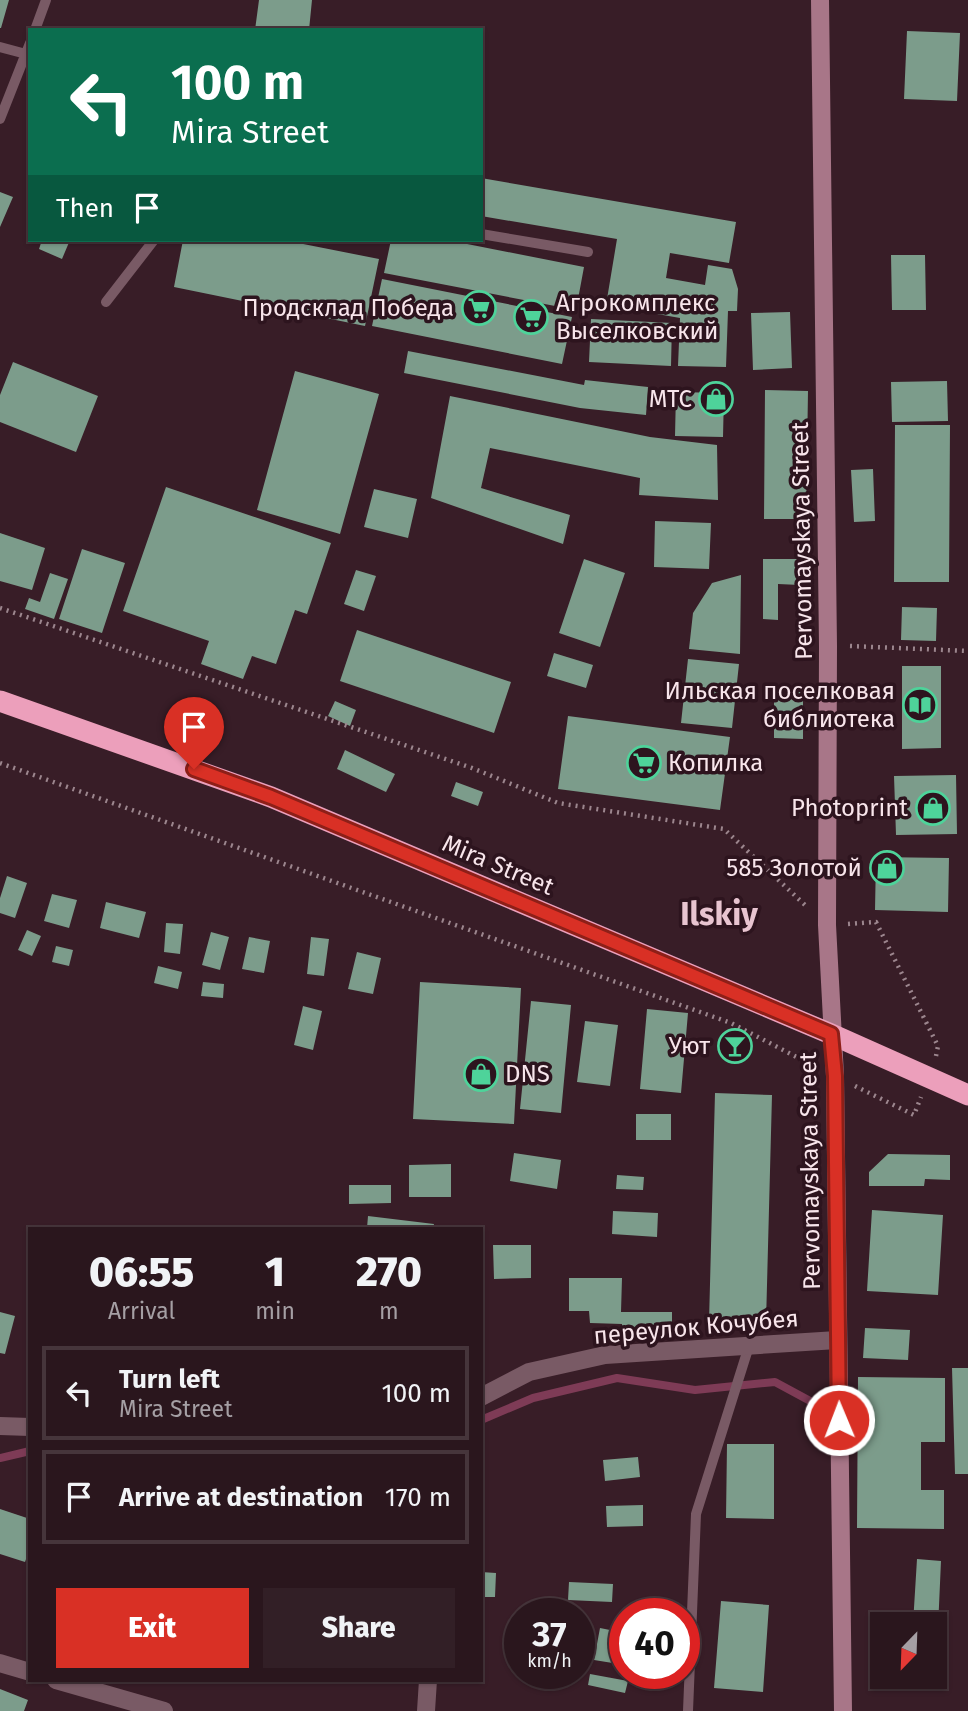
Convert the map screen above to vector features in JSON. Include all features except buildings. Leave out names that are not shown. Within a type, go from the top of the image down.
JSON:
[{"type":"highway","name":"Mira Street","points":[[0,701],[271,797],[831,1034],[968,1095]]},
{"type":"street","name":"Pervomayskaya Street","points":[[820,0],[828,646],[827,925],[835,1076],[843,1711]]},
{"type":"street","name":"переулок Кочубея","points":[[483,1396],[529,1372],[605,1355],[837,1340]]},
{"type":"street","points":[[0,1426],[28,1427]]},
{"type":"street","points":[[0,1663],[28,1671]]},
{"type":"street","points":[[63,1682],[164,1711]]},
{"type":"street","points":[[426,1711],[428,1682]]},
{"type":"lane","points":[[36,28],[47,0]]},
{"type":"lane","points":[[0,47],[28,49],[0,119]]},
{"type":"lane","points":[[483,234],[588,252]]},
{"type":"lane","points":[[106,302],[152,242]]},
{"type":"lane","points":[[688,1711],[696,1514],[749,1346]]},
{"type":"path","points":[[0,608],[460,764],[558,803],[724,829],[827,925],[876,922],[938,1046],[929,1078],[914,1115],[731,1023],[0,763]]},
{"type":"path","points":[[828,646],[968,651]]},
{"type":"waterway","points":[[483,1419],[533,1398],[617,1378],[695,1390],[775,1382],[812,1402]]},
{"type":"waterway","points":[[0,1458],[28,1451]]},
{"type":"place","name":"Продсклад Победа","points":[[479,308]]},
{"type":"place","name":"Агрокомплекс Выселковский","points":[[531,317]]},
{"type":"place","name":"МТС","points":[[716,399]]},
{"type":"place","name":"Ильская поселковая библиотека","points":[[920,705]]},
{"type":"place","name":"Копилка","points":[[644,763]]},
{"type":"place","name":"Photoprint","points":[[933,808]]},
{"type":"place","name":"585 Золотой","points":[[887,868]]},
{"type":"place","name":"Уют","points":[[735,1046]]},
{"type":"place","name":"DNS","points":[[481,1074]]},
{"type":"district","name":"Ilskiy","points":[[719,914]]},
{"type":"route","points":[[194,769],[271,797],[831,1034],[835,1076],[839,1420]]}]
